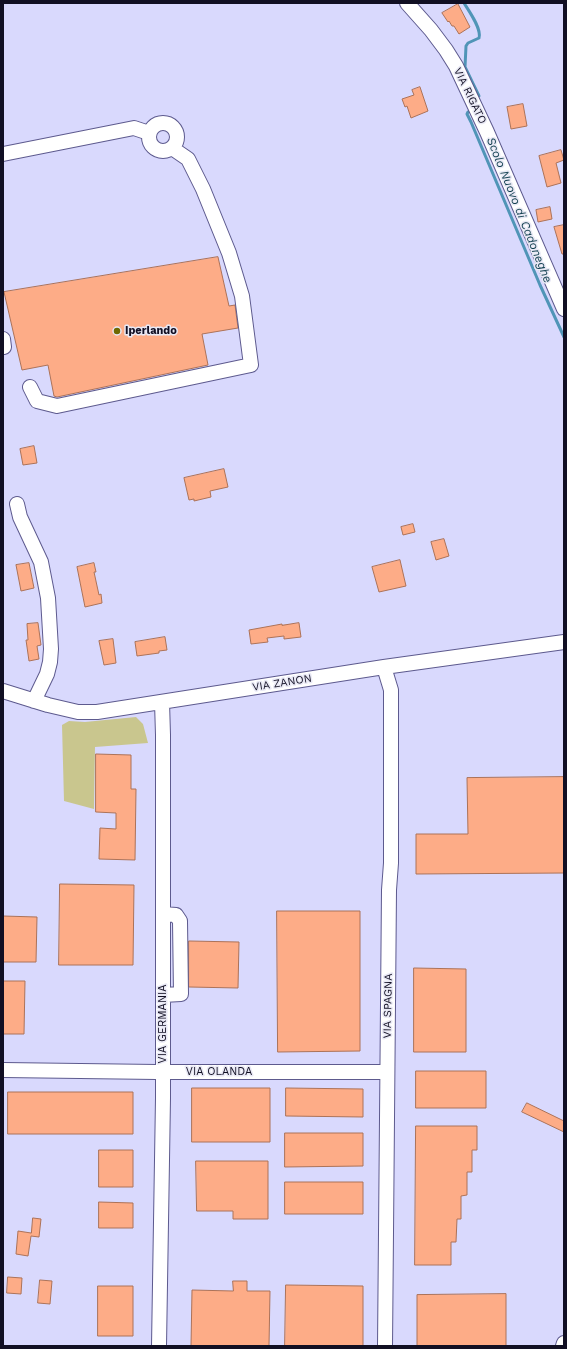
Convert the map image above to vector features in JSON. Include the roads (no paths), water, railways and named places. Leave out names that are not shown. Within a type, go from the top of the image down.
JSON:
[{"type":"street","name":"VIA RIGATO","points":[[407,3],[431,30],[456,66],[487,132],[564,308]]},
{"type":"street","points":[[164,124],[172,127],[175,131],[176,140],[172,148],[164,151],[155,149],[150,142],[150,133],[155,126],[164,124]]},
{"type":"street","points":[[3,154],[134,128],[150,133]]},
{"type":"street","points":[[30,387],[36,402],[57,406],[251,365],[242,296],[229,253],[204,189],[188,158],[172,148]]},
{"type":"street","points":[[17,504],[20,517],[41,562],[48,598],[51,649],[50,662],[47,674],[34,701]]},
{"type":"street","name":"VIA ZANON","points":[[3,691],[34,701],[78,712],[97,712],[384,666],[564,642]]},
{"type":"street","name":"VIA SPAGNA","points":[[384,666],[391,690],[391,863],[389,890],[387,1072],[386,1346]]},
{"type":"street","name":"VIA GERMANIA","points":[[159,1346],[163,1072],[164,735],[162,702]]},
{"type":"street","points":[[163,914],[176,915],[180,921],[182,994],[163,995]]},
{"type":"street","name":"VIA OLANDA","points":[[3,1070],[387,1072]]},
{"type":"waterway","name":"Scolo Nuovo di Cadoneghe","points":[[464,3],[479,30],[479,38],[468,43],[466,46],[465,67],[479,96]]},
{"type":"waterway","name":"Scolo Nuovo di Cadoneghe","points":[[468,112],[467,114],[540,285],[564,337]]},
{"type":"place","name":"Iperlando","points":[[117,331]]}]
